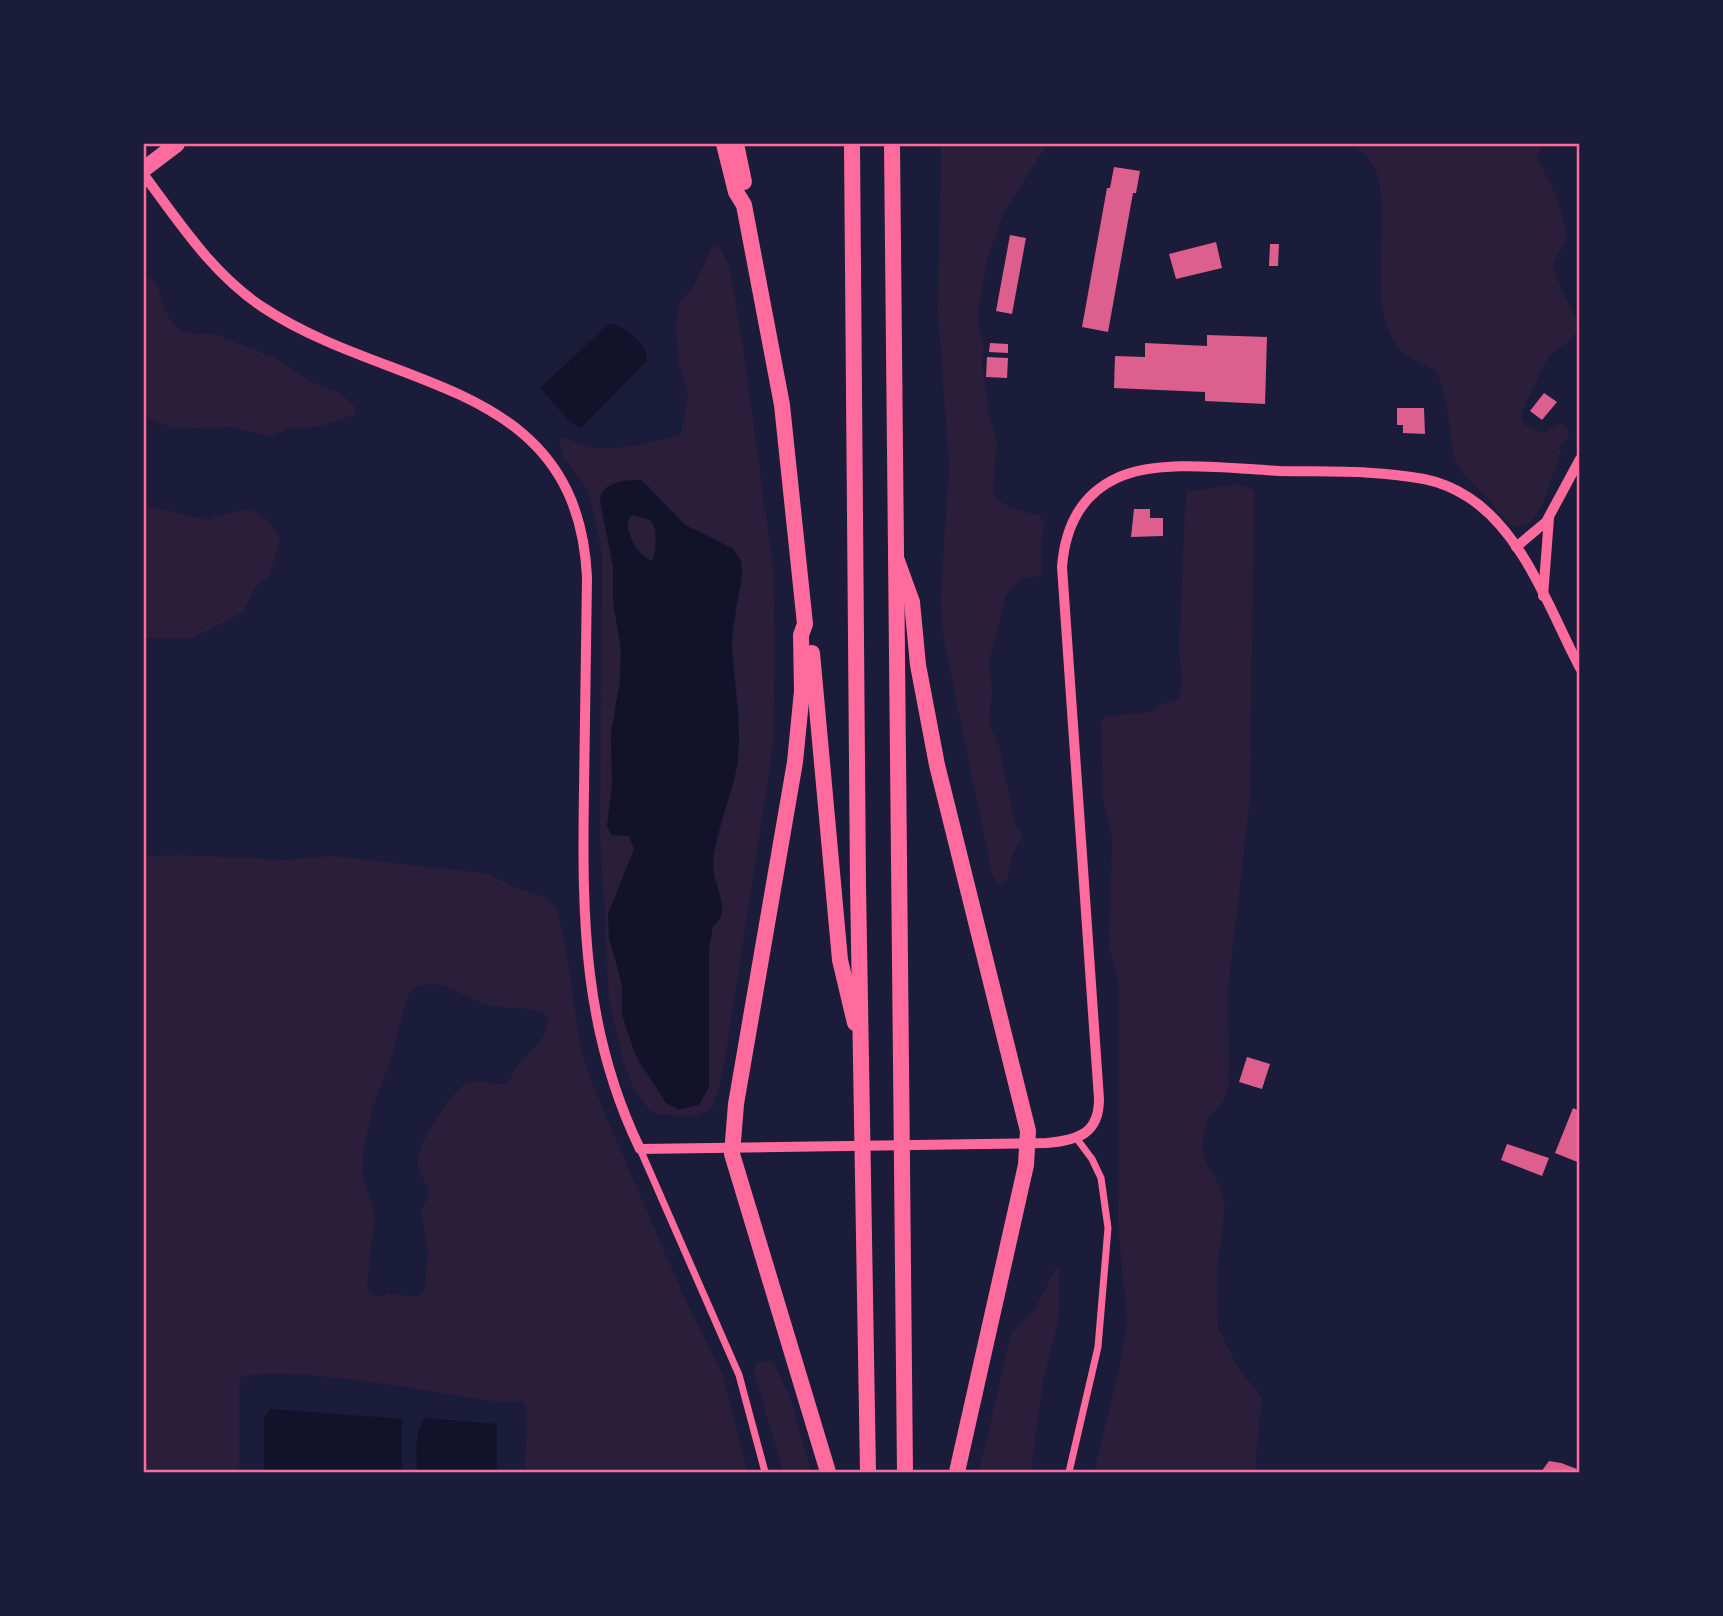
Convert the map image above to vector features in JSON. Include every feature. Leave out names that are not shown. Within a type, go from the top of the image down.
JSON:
[{"type":"highway","points":[[144,169],[177,144]]},
{"type":"highway","points":[[724,144],[736,192],[744,205]]},
{"type":"highway","points":[[736,144],[746,190],[744,205],[778,381],[804,624],[811,638],[841,960],[848,1000],[861,1036]]},
{"type":"highway","points":[[852,144],[861,1036],[869,1472]]},
{"type":"highway","points":[[892,144],[905,1472]]},
{"type":"highway","points":[[894,552],[911,594],[918,665],[930,736],[1025,1117],[1028,1143],[957,1472]]},
{"type":"highway","points":[[804,624],[801,635],[802,691],[795,762],[736,1104],[732,1146],[828,1472]]},
{"type":"street","points":[[144,175],[206,256],[243,294],[291,323],[489,409],[533,442],[564,481],[581,528],[586,565],[583,893],[587,967],[607,1066],[640,1149],[739,1375],[765,1472]]},
{"type":"street","points":[[1516,547],[1541,527],[1580,459]]},
{"type":"street","points":[[640,1149],[1028,1143],[1077,1139],[1092,1128],[1098,1115],[1099,1099],[1062,586],[1066,538],[1081,506],[1096,491],[1118,477],[1151,469],[1198,468],[1400,476],[1440,484],[1465,495],[1491,516],[1516,547],[1580,668]]},
{"type":"street","points":[[1543,596],[1552,509]]},
{"type":"street","points":[[1069,1472],[1098,1347],[1108,1227],[1105,1192],[1099,1172],[1077,1139]]},
{"type":"shaded area","points":[[941,144],[1047,144],[1005,211],[988,256],[979,304],[978,324],[984,344],[982,364],[989,413],[997,442],[993,494],[1007,505],[1039,515],[1045,522],[1041,542],[1042,573],[1039,576],[1023,578],[1006,595],[989,661],[992,691],[989,722],[999,746],[1015,823],[1023,835],[1012,856],[1007,880],[998,883],[992,875],[944,640],[940,603],[949,467],[938,312]]},
{"type":"shaded area","points":[[1355,144],[1542,144],[1536,158],[1556,198],[1568,240],[1555,259],[1553,269],[1579,327],[1572,338],[1546,361],[1521,417],[1526,426],[1543,433],[1561,424],[1568,429],[1569,439],[1556,449],[1562,450],[1543,503],[1531,523],[1517,526],[1508,523],[1460,469],[1453,454],[1446,404],[1437,373],[1405,354],[1392,337],[1384,316],[1381,293],[1382,217],[1377,173]]},
{"type":"shaded area","points":[[713,245],[721,249],[730,268],[743,347],[773,567],[775,646],[773,748],[723,1073],[712,1109],[695,1117],[658,1114],[649,1110],[633,1087],[623,1061],[609,999],[600,831],[602,553],[588,490],[565,459],[559,441],[561,437],[600,449],[650,443],[681,434],[688,393],[679,366],[675,326],[680,302],[693,287]],"holes":[[[638,479],[647,484],[685,525],[721,542],[739,556],[742,572],[732,643],[739,717],[737,765],[713,857],[715,888],[709,949],[709,1087],[666,1103],[656,1085],[642,1070],[626,1029],[622,1014],[623,988],[608,914],[634,849],[629,836],[612,835],[607,827],[612,784],[611,734],[620,681],[621,651],[613,600],[613,566],[599,503],[606,487]]]},
{"type":"shaded area","points":[[144,275],[154,280],[167,313],[176,327],[193,334],[215,334],[275,358],[314,383],[340,393],[354,405],[355,414],[319,427],[289,428],[272,437],[233,427],[174,429],[144,416]]},
{"type":"shaded area","points":[[609,324],[634,336],[643,348],[647,361],[581,428],[571,423],[540,388]]},
{"type":"shaded area","points":[[641,480],[685,525],[733,549],[741,561],[742,572],[732,641],[739,728],[738,758],[733,785],[717,836],[713,863],[722,913],[713,926],[709,949],[709,1087],[699,1105],[679,1110],[666,1103],[635,1054],[622,1014],[622,985],[609,938],[608,914],[634,849],[629,836],[612,835],[607,827],[612,784],[611,734],[620,681],[621,651],[613,600],[613,566],[600,497],[612,485]],"holes":[[[631,515],[648,519],[654,525],[656,541],[652,561],[641,554],[632,541],[628,527]]]},
{"type":"shaded area","points":[[1237,484],[1254,490],[1250,800],[1228,990],[1229,1086],[1222,1103],[1208,1117],[1202,1145],[1206,1163],[1221,1188],[1225,1206],[1217,1273],[1218,1328],[1239,1369],[1262,1397],[1255,1472],[1094,1472],[1119,1370],[1127,1322],[1118,1225],[1119,986],[1109,947],[1112,839],[1103,800],[1101,723],[1107,716],[1153,712],[1160,705],[1178,699],[1182,685],[1179,646],[1186,492]]},
{"type":"shaded area","points":[[144,505],[209,520],[236,511],[255,511],[269,522],[280,539],[270,575],[255,587],[243,612],[191,639],[144,638]]},
{"type":"shaded area","points":[[631,515],[648,519],[654,525],[656,542],[652,561],[639,551],[631,536],[627,526]]},
{"type":"shaded area","points":[[184,855],[285,860],[332,856],[490,874],[515,888],[542,896],[557,907],[580,1045],[591,1081],[685,1299],[723,1375],[748,1472],[525,1472],[527,1414],[522,1401],[492,1401],[324,1376],[260,1374],[240,1378],[239,1472],[144,1472],[144,856]],"holes":[[[430,984],[439,985],[485,1004],[542,1013],[548,1017],[547,1028],[538,1044],[513,1073],[510,1082],[467,1083],[454,1095],[438,1117],[424,1141],[418,1159],[429,1194],[421,1212],[428,1252],[425,1291],[416,1297],[388,1293],[379,1297],[370,1294],[367,1285],[375,1217],[362,1170],[365,1141],[374,1104],[391,1060],[407,997],[412,989]]]},
{"type":"shaded area","points":[[1059,1269],[1059,1317],[1043,1381],[1031,1472],[979,1472],[1011,1334],[1034,1310],[1055,1270]]},
{"type":"shaded area","points":[[757,1362],[774,1363],[790,1397],[811,1472],[783,1472],[754,1371]]},
{"type":"shaded area","points":[[270,1409],[402,1419],[402,1472],[264,1472],[264,1419]]},
{"type":"shaded area","points":[[425,1418],[497,1424],[497,1472],[417,1472],[418,1437]]},
{"type":"building","points":[[1114,167],[1140,171],[1136,193],[1133,193],[1108,332],[1082,327],[1107,188],[1110,188]]},
{"type":"building","points":[[1010,235],[1026,238],[1012,314],[996,311]]},
{"type":"building","points":[[1216,242],[1222,268],[1176,279],[1169,254]]},
{"type":"building","points":[[1270,244],[1279,244],[1278,266],[1269,266]]},
{"type":"building","points":[[1207,335],[1267,337],[1265,404],[1205,401],[1205,392],[1114,388],[1115,356],[1145,357],[1145,343],[1207,346]]},
{"type":"building","points":[[990,343],[1008,344],[1008,353],[989,352]]},
{"type":"building","points":[[987,357],[1008,358],[1007,378],[986,377]]},
{"type":"building","points":[[1544,393],[1557,402],[1542,420],[1530,411]]},
{"type":"building","points":[[1397,408],[1424,408],[1425,434],[1403,433],[1403,425],[1397,425]]},
{"type":"building","points":[[1134,509],[1150,509],[1150,518],[1163,518],[1163,536],[1131,537]]},
{"type":"building","points":[[1247,1057],[1270,1064],[1262,1089],[1239,1082]]},
{"type":"building","points":[[1573,1108],[1580,1111],[1580,1163],[1555,1153]]},
{"type":"building","points":[[1507,1144],[1549,1158],[1542,1176],[1501,1160]]},
{"type":"building","points":[[1549,1461],[1577,1469],[1575,1472],[1541,1472]]}]
